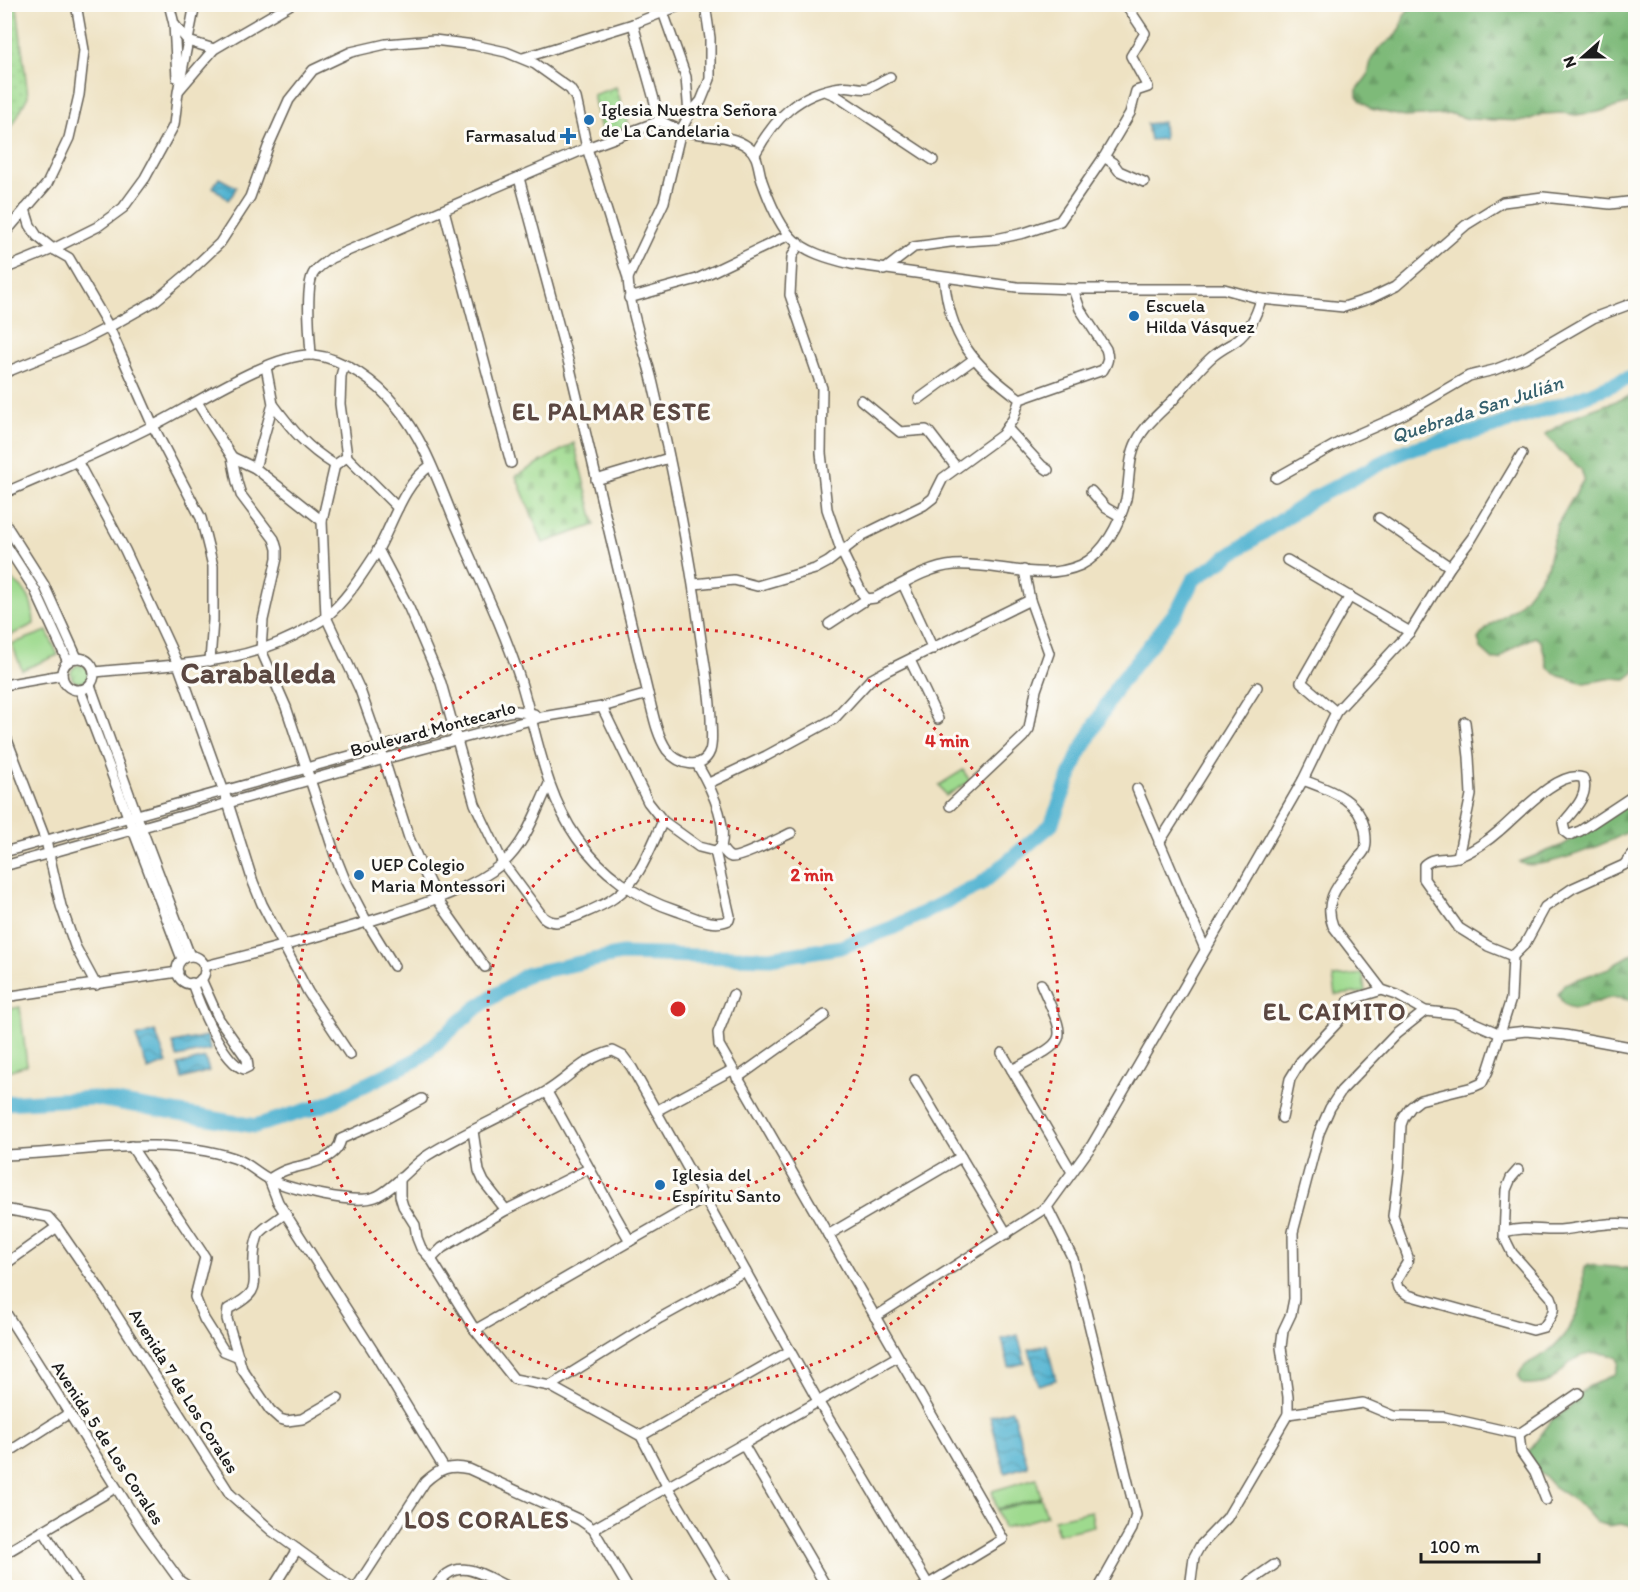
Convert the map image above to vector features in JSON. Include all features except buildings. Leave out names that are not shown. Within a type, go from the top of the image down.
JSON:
[{"type":"street","points":[[4,234],[47,184],[69,138],[79,95],[84,50],[76,4]]},
{"type":"street","points":[[169,4],[174,24],[177,92]]},
{"type":"street","points":[[4,269],[53,249],[97,227],[123,208],[145,178],[174,124],[177,92],[195,4]]},
{"type":"street","points":[[269,16],[272,4]]},
{"type":"street","points":[[177,92],[214,49],[291,4]]},
{"type":"street","points":[[523,58],[633,24],[684,4]]},
{"type":"street","points":[[627,278],[664,202],[681,130],[689,115],[701,101],[710,79],[710,38],[705,4]]},
{"type":"street","points":[[884,270],[914,247],[996,239],[1024,233],[1060,221],[1104,158],[1130,113],[1136,91],[1148,87],[1131,56],[1145,33],[1127,6],[1131,4]]},
{"type":"street","points":[[663,12],[686,77],[689,115]]},
{"type":"street","points":[[174,24],[188,41],[214,49]]},
{"type":"street","points":[[633,24],[660,121]]},
{"type":"street","points":[[4,373],[109,327],[155,301],[220,243],[250,197],[268,147],[289,100],[313,70],[351,52],[386,44],[434,40],[474,45],[523,58],[535,64],[570,89],[576,98],[586,148],[627,278],[629,298],[653,383],[694,584],[709,697],[710,750],[705,759],[697,764],[686,764],[676,759],[661,740],[566,354],[519,178]]},
{"type":"street","points":[[755,154],[779,117],[802,99],[842,86],[868,88],[890,77]]},
{"type":"street","points":[[825,91],[835,95],[933,160]]},
{"type":"street","points":[[311,355],[309,290],[312,275],[331,258],[586,148],[660,121],[681,130],[737,141],[755,154],[762,181],[789,235],[829,258],[884,270],[1017,286],[1073,289],[1224,289],[1261,299],[1344,307],[1396,286],[1466,225],[1503,202],[1543,196],[1610,204],[1635,201]]},
{"type":"street","points":[[1104,158],[1113,163],[1119,171],[1144,182]]},
{"type":"street","points":[[25,209],[30,225],[38,236],[53,249],[69,258],[109,327],[153,426],[201,519],[213,566],[210,661]]},
{"type":"street","points":[[444,210],[511,463]]},
{"type":"street","points":[[629,298],[697,279],[789,235]]},
{"type":"street","points":[[800,243],[792,257],[789,295],[822,388],[820,453],[827,509],[841,550],[867,599]]},
{"type":"street","points":[[944,278],[947,302],[963,344],[974,359],[1020,399]]},
{"type":"street","points":[[1020,399],[1092,375],[1103,370],[1108,363],[1109,356],[1106,349],[1080,309],[1073,289]]},
{"type":"street","points":[[829,624],[867,599],[874,598],[936,569],[952,565],[1053,572],[1083,564],[1096,554],[1107,540],[1120,516],[1137,440],[1149,424],[1214,356],[1239,339],[1256,315],[1261,299]]},
{"type":"street","points":[[1276,478],[1341,441],[1404,414],[1469,376],[1494,370],[1524,358],[1593,318],[1635,302]]},
{"type":"street","points":[[4,493],[153,426],[266,367],[285,360],[311,355],[324,358],[344,366],[381,390],[396,406],[418,438],[496,614],[534,717],[549,784],[579,841],[606,872],[627,888],[669,909],[710,922],[725,923],[729,921],[730,909],[718,849],[723,829],[709,783],[697,764]]},
{"type":"street","points":[[919,399],[974,359]]},
{"type":"street","points":[[344,366],[341,376],[340,404],[347,457],[398,508]]},
{"type":"street","points":[[255,468],[273,404],[266,367]]},
{"type":"street","points":[[694,584],[734,580],[757,586],[815,569],[828,562],[841,550],[874,528],[924,505],[933,498],[943,478],[1002,435],[1013,419],[1020,399]]},
{"type":"street","points":[[861,400],[900,432],[926,430],[929,432],[956,467]]},
{"type":"street","points":[[197,402],[232,457],[241,495],[274,539],[278,549],[263,620],[261,650],[286,708],[335,855],[367,922],[394,966]]},
{"type":"street","points":[[273,404],[299,438],[315,453],[335,465]]},
{"type":"street","points":[[1007,428],[1048,470]]},
{"type":"street","points":[[875,1317],[1047,1207],[1092,1145],[1303,780],[1336,712],[1410,632],[1450,567],[1472,538],[1522,454]]},
{"type":"street","points":[[232,457],[255,468],[322,521]]},
{"type":"street","points":[[347,457],[335,465],[322,521],[327,617],[352,671],[380,747],[409,838],[438,899],[485,967]]},
{"type":"street","points":[[596,480],[669,458]]},
{"type":"street","points":[[77,461],[130,559],[177,664],[228,803],[253,882],[308,992],[350,1055]]},
{"type":"street","points":[[94,672],[210,661],[261,650],[285,641],[327,617],[348,594],[378,549],[398,508],[422,471],[430,466]]},
{"type":"street","points":[[1091,491],[1106,508],[1120,516]]},
{"type":"street","points":[[1379,518],[1450,567]]},
{"type":"street","points":[[4,522],[44,585],[72,660]]},
{"type":"street","points":[[4,542],[35,590],[72,660]]},
{"type":"street","points":[[378,549],[427,646],[441,683],[475,804],[502,863],[543,917],[549,922],[569,919],[614,899],[636,877],[663,821]]},
{"type":"street","points":[[1287,561],[1410,632]]},
{"type":"street","points":[[950,806],[1029,729],[1036,690],[1049,652],[1030,600],[1024,570]]},
{"type":"street","points":[[903,584],[933,649]]},
{"type":"street","points":[[1336,712],[1301,682],[1350,596]]},
{"type":"street","points":[[709,783],[834,719],[870,680],[1030,600]]},
{"type":"street","points":[[72,660],[88,662],[94,672],[90,685],[80,690],[68,686],[63,675],[64,668],[72,660]]},
{"type":"street","points":[[910,660],[938,719]]},
{"type":"street","points":[[4,685],[63,675]]},
{"type":"street","points":[[90,685],[136,829],[186,958]]},
{"type":"street","points":[[1159,843],[1257,687]]},
{"type":"street","points":[[80,690],[133,817]]},
{"type":"street","points":[[534,717],[602,707],[648,694]]},
{"type":"street","points":[[602,707],[640,788],[663,821],[699,847],[718,849],[732,858],[746,854],[790,833]]},
{"type":"street","name":"Boulevard Montecarlo","points":[[4,852],[508,712],[516,711],[534,717]]},
{"type":"street","name":"Boulevard Montecarlo","points":[[4,866],[534,717]]},
{"type":"street","points":[[1458,857],[1471,795],[1465,722]]},
{"type":"street","points":[[4,732],[46,841],[61,906],[75,946],[96,985]]},
{"type":"street","points":[[1513,956],[1481,943],[1459,928],[1424,879],[1424,865],[1430,860],[1458,857],[1497,833],[1554,783],[1571,776],[1583,778],[1585,791],[1577,807],[1563,823],[1565,832],[1569,835],[1580,831],[1635,794]]},
{"type":"street","points":[[1303,780],[1340,794],[1350,803],[1364,824],[1367,837],[1365,849],[1334,894],[1329,904],[1329,914],[1333,926],[1382,990],[1397,995],[1425,1011],[1454,1014],[1500,1034],[1526,1031],[1564,1035],[1635,1048]]},
{"type":"street","points":[[205,966],[367,922],[438,899],[471,883],[502,863],[524,836],[549,784]]},
{"type":"street","points":[[1137,789],[1205,949]]},
{"type":"street","points":[[1518,1170],[1511,1178],[1506,1190],[1504,1237],[1512,1253],[1554,1303],[1555,1310],[1544,1327],[1533,1330],[1408,1295],[1398,1288],[1396,1281],[1408,1257],[1393,1216],[1401,1125],[1404,1117],[1410,1107],[1420,1100],[1482,1083],[1511,999],[1513,956],[1525,944],[1545,907],[1574,888],[1624,865],[1635,850]]},
{"type":"street","points":[[186,958],[199,958],[205,966],[204,975],[197,981],[183,980],[178,972],[179,963],[186,958]]},
{"type":"street","points":[[5,997],[178,972]]},
{"type":"street","points":[[197,981],[219,1019],[247,1059],[248,1067],[244,1069],[236,1065],[209,1025],[199,1004],[197,981]]},
{"type":"street","points":[[1012,1070],[1051,1049],[1058,1042],[1061,1034],[1041,984]]},
{"type":"street","points":[[1282,1118],[1290,1079],[1301,1061],[1338,1022],[1349,1000],[1382,990]]},
{"type":"street","points":[[4,1155],[169,1145],[236,1158],[269,1179],[302,1190],[361,1200],[377,1197],[426,1156],[547,1092],[585,1062],[613,1051],[623,1056],[632,1068],[818,1401],[925,1586],[1002,1539],[719,1045],[718,1034],[733,995]]},
{"type":"street","points":[[1190,1587],[1194,1557],[1200,1546],[1227,1518],[1288,1414],[1281,1347],[1283,1331],[1291,1314],[1294,1299],[1293,1232],[1319,1133],[1330,1108],[1341,1091],[1396,1034],[1425,1011]]},
{"type":"street","points":[[656,1111],[735,1074],[825,1015]]},
{"type":"street","points":[[1002,1053],[1072,1172]]},
{"type":"street","points":[[915,1080],[1007,1234]]},
{"type":"street","points":[[547,1092],[630,1241]]},
{"type":"street","points":[[269,1179],[284,1170],[310,1164],[331,1154],[340,1146],[341,1139],[382,1121],[422,1099]]},
{"type":"street","points":[[473,1131],[479,1171],[484,1182],[506,1210]]},
{"type":"street","points":[[131,1146],[205,1257],[195,1297],[204,1319],[224,1352],[239,1357]]},
{"type":"street","points":[[828,1235],[961,1157]]},
{"type":"street","points":[[431,1259],[442,1248],[506,1210],[588,1169]]},
{"type":"street","points":[[400,1178],[400,1196],[403,1206],[415,1225],[417,1238],[422,1248],[475,1330],[513,1379],[550,1386],[641,1436],[667,1486],[728,1587]]},
{"type":"street","points":[[269,1179],[278,1202],[375,1354],[444,1468]]},
{"type":"street","points":[[475,1330],[705,1198]]},
{"type":"street","points":[[1047,1207],[1072,1259],[1136,1515],[1132,1529],[1099,1587]]},
{"type":"street","name":"Avenida 7 de Los Corales","points":[[4,1209],[48,1217],[101,1291],[230,1494],[272,1531],[351,1587]]},
{"type":"street","points":[[285,1213],[259,1234],[253,1263],[255,1283],[253,1292],[246,1300],[228,1309],[227,1314],[242,1369],[270,1410],[280,1419],[287,1421],[302,1419],[338,1398]]},
{"type":"street","points":[[1504,1232],[1521,1228],[1560,1230],[1624,1223],[1635,1225]]},
{"type":"street","points":[[4,1265],[57,1227]]},
{"type":"street","points":[[550,1386],[660,1318],[745,1271]]},
{"type":"street","name":"Avenida 5 de Los Corales","points":[[4,1310],[143,1530],[180,1581],[191,1587]]},
{"type":"street","points":[[641,1436],[790,1351]]},
{"type":"street","points":[[593,1529],[897,1357]]},
{"type":"street","points":[[1288,1414],[1363,1402],[1395,1416],[1444,1418],[1519,1434],[1579,1393]]},
{"type":"street","points":[[4,1455],[68,1414]]},
{"type":"street","points":[[1519,1434],[1521,1452],[1535,1472],[1546,1500]]},
{"type":"street","points":[[743,1444],[827,1587]]},
{"type":"street","points":[[356,1587],[425,1482],[435,1473],[455,1465],[469,1469],[580,1520],[593,1529],[628,1587]]},
{"type":"street","points":[[4,1554],[115,1488]]},
{"type":"street","points":[[43,1530],[80,1587]]},
{"type":"street","points":[[273,1587],[297,1549]]},
{"type":"street","points":[[1244,1587],[1274,1565]]},
{"type":"street","points":[[435,1587],[444,1574],[456,1568],[468,1568],[510,1587]]},
{"type":"green space","points":[[5,4],[17,7],[28,96],[5,140]]},
{"type":"green space","points":[[1412,4],[1635,5],[1635,102],[1598,112],[1576,115],[1543,114],[1525,121],[1469,119],[1451,114],[1405,117],[1371,109],[1357,96],[1357,90],[1368,75],[1371,60],[1378,49],[1393,38],[1401,28],[1404,16]]},
{"type":"green space","points":[[616,87],[628,125],[603,138],[593,95]]},
{"type":"green space","points":[[1635,394],[1635,672],[1626,679],[1613,678],[1585,683],[1559,676],[1548,668],[1541,642],[1535,637],[1511,649],[1500,659],[1493,660],[1481,649],[1478,639],[1487,628],[1521,602],[1532,590],[1547,567],[1557,525],[1584,479],[1581,469],[1545,434],[1577,415]]},
{"type":"green space","points":[[574,443],[595,525],[543,543],[516,476]]},
{"type":"green space","points":[[5,573],[28,596],[32,606],[34,624],[5,638]]},
{"type":"green space","points":[[47,631],[58,655],[22,670],[12,644]]},
{"type":"green space","points":[[80,665],[88,670],[89,674],[84,682],[80,683],[72,678],[71,674],[76,666]]},
{"type":"green space","points":[[963,770],[970,781],[946,796],[939,785]]},
{"type":"green space","points":[[1635,794],[1635,827],[1626,833],[1559,860],[1528,864],[1519,862],[1563,845]]},
{"type":"green space","points":[[1635,952],[1635,1002],[1612,998],[1574,1008],[1568,1007],[1558,994],[1564,984],[1609,968]]},
{"type":"green space","points":[[1363,974],[1365,992],[1336,995],[1333,977]]},
{"type":"green space","points":[[20,1007],[27,1065],[5,1072],[5,1010]]},
{"type":"green space","points":[[1589,1265],[1635,1269],[1635,1527],[1620,1524],[1608,1526],[1596,1522],[1580,1504],[1553,1486],[1535,1469],[1528,1452],[1552,1420],[1571,1406],[1588,1387],[1615,1374],[1619,1363],[1613,1356],[1590,1354],[1575,1359],[1552,1380],[1540,1384],[1526,1385],[1518,1376],[1526,1365],[1553,1347],[1570,1326],[1579,1309],[1584,1268]]},
{"type":"green space","points":[[1036,1478],[1041,1497],[997,1509],[992,1491]]},
{"type":"green space","points":[[1041,1498],[1047,1516],[1003,1528],[997,1510]]},
{"type":"green space","points":[[1091,1511],[1094,1526],[1058,1534],[1054,1519]]},
{"type":"water","points":[[1163,122],[1164,139],[1150,140],[1147,124]]},
{"type":"water","points":[[219,178],[236,187],[228,200],[213,187]]},
{"type":"water","points":[[155,1031],[167,1063],[148,1070],[136,1037]]},
{"type":"water","points":[[207,1036],[210,1050],[177,1057],[173,1043]]},
{"type":"water","points":[[205,1058],[209,1071],[182,1079],[178,1065]]},
{"type":"water","points":[[1018,1335],[1025,1363],[1009,1367],[1002,1339]]},
{"type":"water","points":[[1047,1345],[1056,1380],[1038,1385],[1029,1349]]},
{"type":"water","points":[[1012,1410],[1028,1466],[1005,1473],[990,1416]]},
{"type":"waterway","name":"Quebrada San Julián","points":[[4,1103],[93,1098],[255,1126],[324,1105],[418,1059],[476,1008],[528,974],[621,954],[770,958],[841,947],[892,928],[980,885],[1051,825],[1078,756],[1116,688],[1179,608],[1193,580],[1316,497],[1405,451],[1492,427],[1574,400],[1636,375]]},
{"type":"place","name":"Iglesia Nuestra Señora de La Candelaria","points":[[589,120]]},
{"type":"place","name":"Farmasalud","points":[[568,136]]},
{"type":"place","name":"Escuela Hilda Vásquez","points":[[1134,316]]},
{"type":"place","name":"UEP Colegio Maria Montessori","points":[[359,875]]},
{"type":"place","name":"Iglesia del Espíritu Santo","points":[[660,1185]]},
{"type":"district","name":"EL PALMAR ESTE","points":[[612,411]]},
{"type":"district","name":"Caraballeda","points":[[258,672]]},
{"type":"district","name":"EL CAIMITO","points":[[1335,1011]]},
{"type":"district","name":"LOS CORALES","points":[[487,1519]]}]
